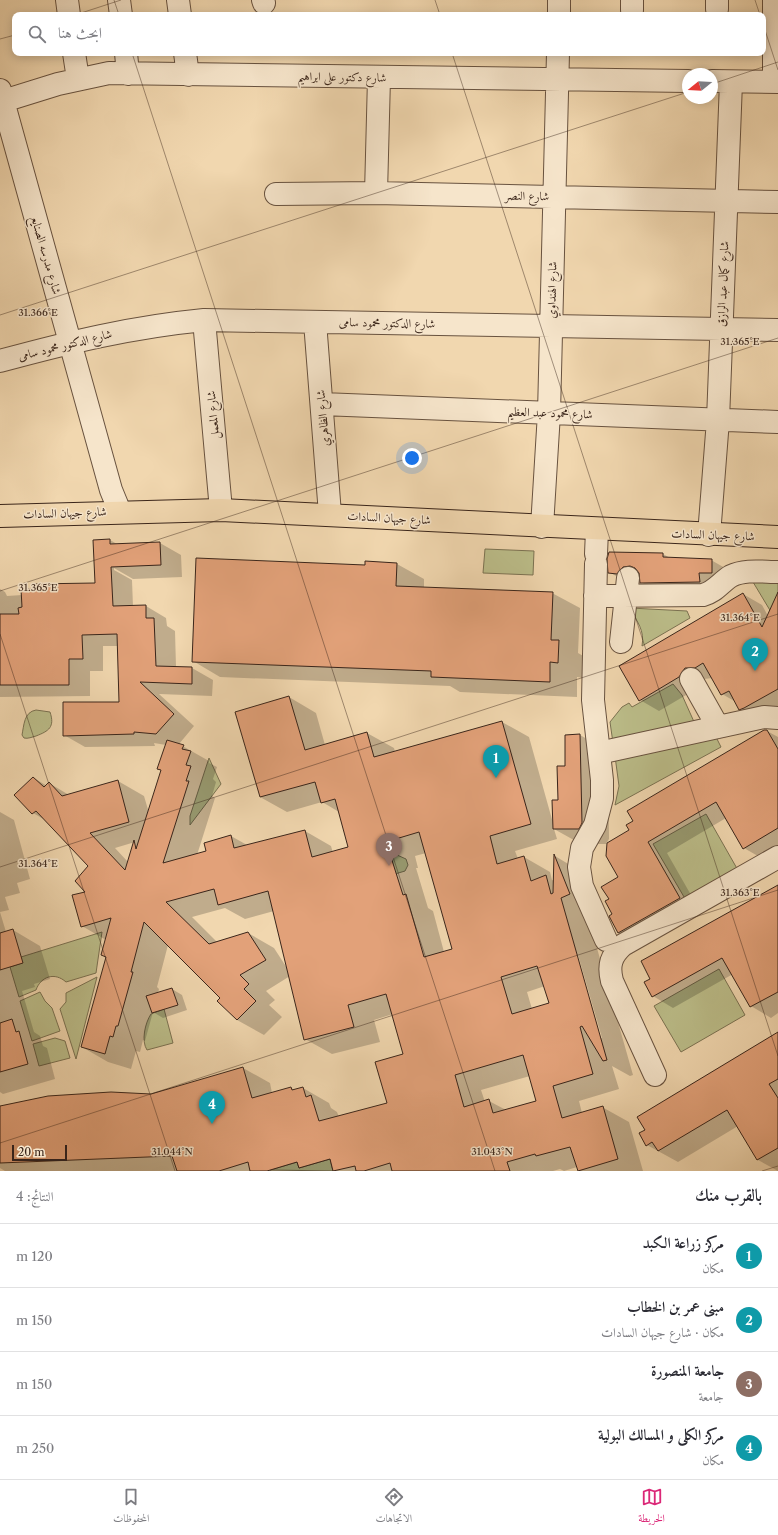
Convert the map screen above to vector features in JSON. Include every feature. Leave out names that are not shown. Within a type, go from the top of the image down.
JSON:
[{"type":"main road","name":"شارع جيهان السادات","points":[[0,516],[221,510],[330,514],[597,530],[778,537]]},
{"type":"street","points":[[67,0],[69,12]]},
{"type":"street","points":[[119,0],[121,12]]},
{"type":"street","points":[[178,0],[180,12]]},
{"type":"street","points":[[559,0],[559,12]]},
{"type":"street","points":[[721,82],[776,82],[774,0]]},
{"type":"street","points":[[74,56],[78,79]]},
{"type":"street","points":[[185,56],[188,75]]},
{"type":"street","name":"شارع الهنداوي","points":[[542,527],[549,413],[558,56]]},
{"type":"street","name":"شارع دكتور على ابراهيم","points":[[1,98],[109,73],[127,63],[188,75],[682,81]]},
{"type":"street","points":[[376,193],[379,78]]},
{"type":"street","name":"شارع كمال عبد الرازق","points":[[709,535],[718,420],[726,201],[721,82]]},
{"type":"street","name":"شارع مدرسه الصنايع","points":[[1,98],[111,490],[120,512]]},
{"type":"street","name":"شارع النصر","points":[[276,194],[376,193],[778,202]]},
{"type":"street","name":"شارع الدكتور محمود سامى","points":[[0,361],[70,342],[157,324],[204,320],[778,330]]},
{"type":"street","name":"شارع المعمل","points":[[204,320],[221,510]]},
{"type":"street","name":"شارع الظاهري","points":[[314,322],[330,514]]},
{"type":"street","name":"شارع محمود عبد العظيم","points":[[322,404],[778,422]]},
{"type":"street","points":[[597,530],[593,700],[602,798],[595,825],[582,848],[579,867],[582,886],[606,940]]},
{"type":"street","points":[[595,596],[627,587],[703,595],[712,591],[737,573],[778,572]]},
{"type":"street","points":[[621,642],[627,587]]},
{"type":"street","points":[[690,679],[718,727]]},
{"type":"street","points":[[599,753],[764,717],[776,721]]},
{"type":"street","points":[[655,1075],[612,981],[609,971],[611,961],[616,952],[623,945],[777,859]]},
{"type":"green space","points":[[485,549],[534,551],[533,575],[483,573]]},
{"type":"green space","points":[[753,582],[778,582],[778,599],[774,617]]},
{"type":"green space","points":[[630,608],[687,611],[690,618],[642,646],[643,640],[641,631]]},
{"type":"green space","points":[[673,684],[682,695],[695,724],[613,743],[610,722],[622,707],[629,703],[632,707]]},
{"type":"green space","points":[[36,710],[50,712],[52,721],[50,728],[41,734],[30,738],[24,738],[22,735],[25,720],[29,713]]},
{"type":"green space","points":[[716,737],[721,747],[615,805],[619,786],[615,756]]},
{"type":"green space","points":[[209,758],[221,784],[190,825],[190,816]]},
{"type":"green space","points":[[706,814],[739,872],[687,902],[653,844]]},
{"type":"green space","points":[[397,855],[406,859],[408,865],[405,871],[365,883],[361,865]]},
{"type":"green space","points":[[102,932],[96,973],[66,982],[57,977],[49,977],[41,981],[36,990],[19,997],[10,967],[22,963],[21,957]]},
{"type":"green space","points":[[719,969],[745,1015],[681,1052],[654,1006]]},
{"type":"green space","points":[[97,977],[76,1059],[60,1009],[66,1002],[66,993]]},
{"type":"green space","points":[[40,992],[45,1001],[52,1008],[60,1031],[32,1041],[20,1001]]},
{"type":"green space","points":[[164,1009],[173,1043],[147,1050],[144,1042],[144,1032],[147,1022],[151,1014]]},
{"type":"green space","points":[[55,1038],[65,1041],[70,1058],[39,1066],[33,1044]]},
{"type":"green space","points":[[330,1159],[333,1171],[270,1170],[297,1162],[299,1168]]},
{"type":"building","points":[[110,539],[110,544],[160,542],[161,565],[111,567],[113,606],[146,605],[146,618],[154,618],[156,666],[192,667],[192,684],[140,682],[174,714],[156,734],[134,732],[134,734],[63,736],[63,702],[119,702],[117,634],[82,635],[83,659],[69,659],[69,685],[0,685],[0,614],[19,614],[18,608],[22,607],[21,589],[33,589],[32,584],[95,583],[93,540]]},
{"type":"building","points":[[609,552],[663,553],[663,557],[712,559],[712,573],[699,573],[700,582],[640,583],[639,573],[635,568],[630,566],[623,567],[617,574],[608,573],[607,559]]},
{"type":"building","points":[[196,558],[365,565],[365,561],[397,563],[396,586],[553,592],[551,640],[559,640],[558,663],[550,662],[550,682],[431,677],[431,671],[192,662]]},
{"type":"building","points":[[778,592],[778,689],[739,710],[729,691],[721,695],[703,663],[695,668],[685,668],[679,677],[639,701],[619,666],[743,593],[762,627]]},
{"type":"building","points":[[289,696],[305,750],[367,732],[374,757],[502,721],[531,824],[490,836],[497,864],[524,856],[531,881],[546,875],[551,894],[553,893],[554,854],[570,894],[561,898],[607,1060],[603,1061],[582,1026],[580,1027],[593,1074],[553,1086],[562,1118],[603,1106],[618,1159],[578,1171],[570,1147],[536,1156],[535,1154],[507,1162],[510,1171],[392,1171],[390,1163],[364,1171],[356,1171],[355,1166],[333,1171],[330,1159],[299,1168],[297,1162],[267,1171],[250,1171],[248,1162],[219,1171],[177,1171],[172,1156],[0,1163],[0,1106],[48,1096],[111,1092],[151,1094],[243,1067],[252,1098],[291,1087],[292,1090],[303,1087],[306,1097],[311,1095],[319,1121],[387,1103],[375,1062],[403,1054],[386,994],[348,1005],[354,1027],[304,1040],[268,891],[218,905],[214,889],[166,902],[209,944],[248,932],[266,960],[240,975],[249,984],[244,989],[256,1001],[237,1020],[217,1001],[220,998],[144,922],[131,972],[133,972],[118,1026],[116,1026],[113,1037],[110,1036],[105,1054],[81,1047],[106,957],[101,955],[111,918],[81,927],[72,895],[85,892],[75,881],[88,866],[36,811],[32,814],[14,795],[33,777],[44,787],[49,782],[62,796],[118,780],[129,822],[90,833],[125,870],[134,840],[136,849],[161,770],[157,769],[167,740],[184,745],[182,749],[191,751],[186,765],[191,766],[186,781],[189,781],[163,863],[206,851],[204,843],[231,835],[234,848],[305,830],[312,857],[348,847],[335,799],[321,803],[315,782],[260,797],[235,712]],"holes":[[[419,832],[452,949],[424,957],[406,894],[403,895],[390,854],[392,853],[389,841]],[[537,966],[549,1003],[512,1014],[501,977]],[[523,1055],[536,1101],[493,1113],[489,1099],[464,1107],[455,1075]]]},
{"type":"building","points":[[764,730],[767,730],[778,749],[778,828],[743,849],[716,802],[648,842],[680,898],[618,933],[609,916],[612,914],[605,901],[609,899],[601,887],[618,877],[606,856],[607,843],[629,830],[626,825],[633,821],[627,811]]},
{"type":"building","points":[[580,734],[582,823],[579,829],[553,829],[552,800],[558,800],[557,766],[565,766],[565,735]]},
{"type":"building","points":[[778,885],[778,992],[750,1007],[722,958],[652,997],[644,982],[650,979],[641,961]]},
{"type":"building","points":[[13,929],[23,963],[0,970],[0,933]]},
{"type":"building","points":[[172,988],[178,1005],[152,1013],[146,996]]},
{"type":"building","points":[[12,1019],[16,1032],[19,1031],[28,1064],[0,1072],[0,1023]]},
{"type":"building","points":[[778,1032],[778,1079],[769,1084],[778,1098],[778,1148],[757,1160],[727,1110],[658,1151],[652,1142],[646,1146],[639,1133],[645,1130],[637,1117]]},
{"type":"place","name":"مبنى عمر بن الخطاب","points":[[755,671]]},
{"type":"place","name":"مركز زراعة الكبد","points":[[496,778]]},
{"type":"place","name":"جامعة المنصورة","points":[[389,866]]},
{"type":"place","name":"مركز الكلى و المسالك البولية","points":[[212,1124]]}]
